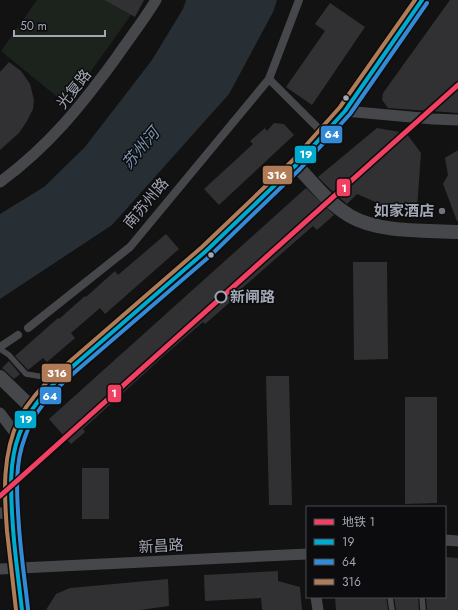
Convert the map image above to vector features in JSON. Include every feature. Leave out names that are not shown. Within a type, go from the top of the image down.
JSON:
[{"type":"main road","points":[[22,610],[17,568],[6,514],[12,461],[18,437],[32,408],[47,390],[206,251],[296,165],[345,111],[422,0]]},
{"type":"street","name":"光复路","points":[[0,182],[38,151],[71,117],[88,96],[156,0]]},
{"type":"street","name":"南苏州路","points":[[28,328],[130,247],[269,79],[299,0]]},
{"type":"street","points":[[269,79],[324,134]]},
{"type":"street","points":[[345,111],[458,120]]},
{"type":"street","points":[[296,165],[324,196],[350,216],[370,225],[401,229],[458,232]]},
{"type":"street","points":[[0,348],[18,335]]},
{"type":"street","points":[[0,377],[32,408]]},
{"type":"street","points":[[0,413],[18,437]]},
{"type":"street","points":[[446,540],[458,541]]},
{"type":"street","name":"新昌路","points":[[0,569],[306,554]]},
{"type":"street","points":[[316,598],[318,610]]},
{"type":"lane","points":[[0,348],[9,355],[26,374],[58,380]]},
{"type":"lane","points":[[390,598],[392,610]]},
{"type":"lane","points":[[422,598],[423,610]]},
{"type":"shaded area","points":[[37,0],[104,0],[131,15],[67,105],[1,51]]},
{"type":"water","name":"苏州河","points":[[186,0],[277,0],[273,12],[229,94],[112,225],[0,299],[0,214],[44,187],[85,147],[152,60],[183,9]]},
{"type":"building","points":[[104,0],[144,0],[135,17]]},
{"type":"building","points":[[450,0],[458,0],[458,113],[388,108],[382,100],[383,93]]},
{"type":"building","points":[[330,3],[365,27],[312,105],[286,87],[325,31],[315,24]]},
{"type":"building","points":[[9,62],[21,71],[30,84],[34,100],[33,109],[19,133],[0,150],[0,72]]},
{"type":"building","points":[[274,123],[284,124],[294,135],[219,205],[204,189],[253,144],[250,141],[265,128],[267,131]]},
{"type":"building","points":[[377,128],[406,133],[421,153],[417,208],[394,210],[357,194],[347,204],[318,177]]},
{"type":"building","points":[[458,150],[457,221],[443,184],[448,175],[445,158]]},
{"type":"building","points":[[306,188],[334,215],[317,230],[313,226],[241,289],[243,291],[205,324],[203,322],[167,353],[83,429],[85,432],[71,444],[49,419]]},
{"type":"building","points":[[166,234],[179,249],[105,314],[100,308],[71,333],[75,338],[47,362],[43,358],[28,370],[15,356],[115,271],[118,275]]},
{"type":"building","points":[[353,262],[387,262],[388,359],[354,360]]},
{"type":"building","points":[[9,361],[20,374],[14,379],[2,368]]},
{"type":"building","points":[[266,376],[289,376],[292,505],[269,505]]},
{"type":"building","points":[[405,397],[437,397],[437,503],[405,504]]},
{"type":"building","points":[[82,468],[109,468],[109,519],[82,519]]},
{"type":"building","points":[[446,557],[458,558],[458,610],[427,610],[426,598],[446,598]]},
{"type":"building","points":[[278,571],[278,581],[300,587],[302,610],[262,610],[261,598],[205,601],[204,575]]},
{"type":"building","points":[[168,579],[169,606],[140,610],[46,610],[56,594],[70,588]]},
{"type":"building","points":[[335,598],[386,598],[388,610],[336,610]]},
{"type":"building","points":[[394,598],[418,598],[419,610],[396,610]]},
{"type":"metro line","name":"1","points":[[0,496],[458,85]]},
{"type":"transit line","name":"316","points":[[16,610],[7,531],[5,488],[7,460],[13,432],[27,405],[54,375],[202,247],[292,161],[340,107],[415,0]]},
{"type":"transit line","name":"19","points":[[22,610],[14,538],[11,481],[13,457],[19,435],[32,409],[57,380],[206,251],[296,165],[345,111],[422,0]]},
{"type":"transit line","name":"64","points":[[28,609],[20,537],[17,481],[19,459],[22,448],[28,428],[37,412],[68,378],[210,256],[300,169],[350,114],[427,3]]},
{"type":"place","name":"如家酒店","points":[[442,211]]},
{"type":"place","name":"新闸路","points":[[221,297]]}]
